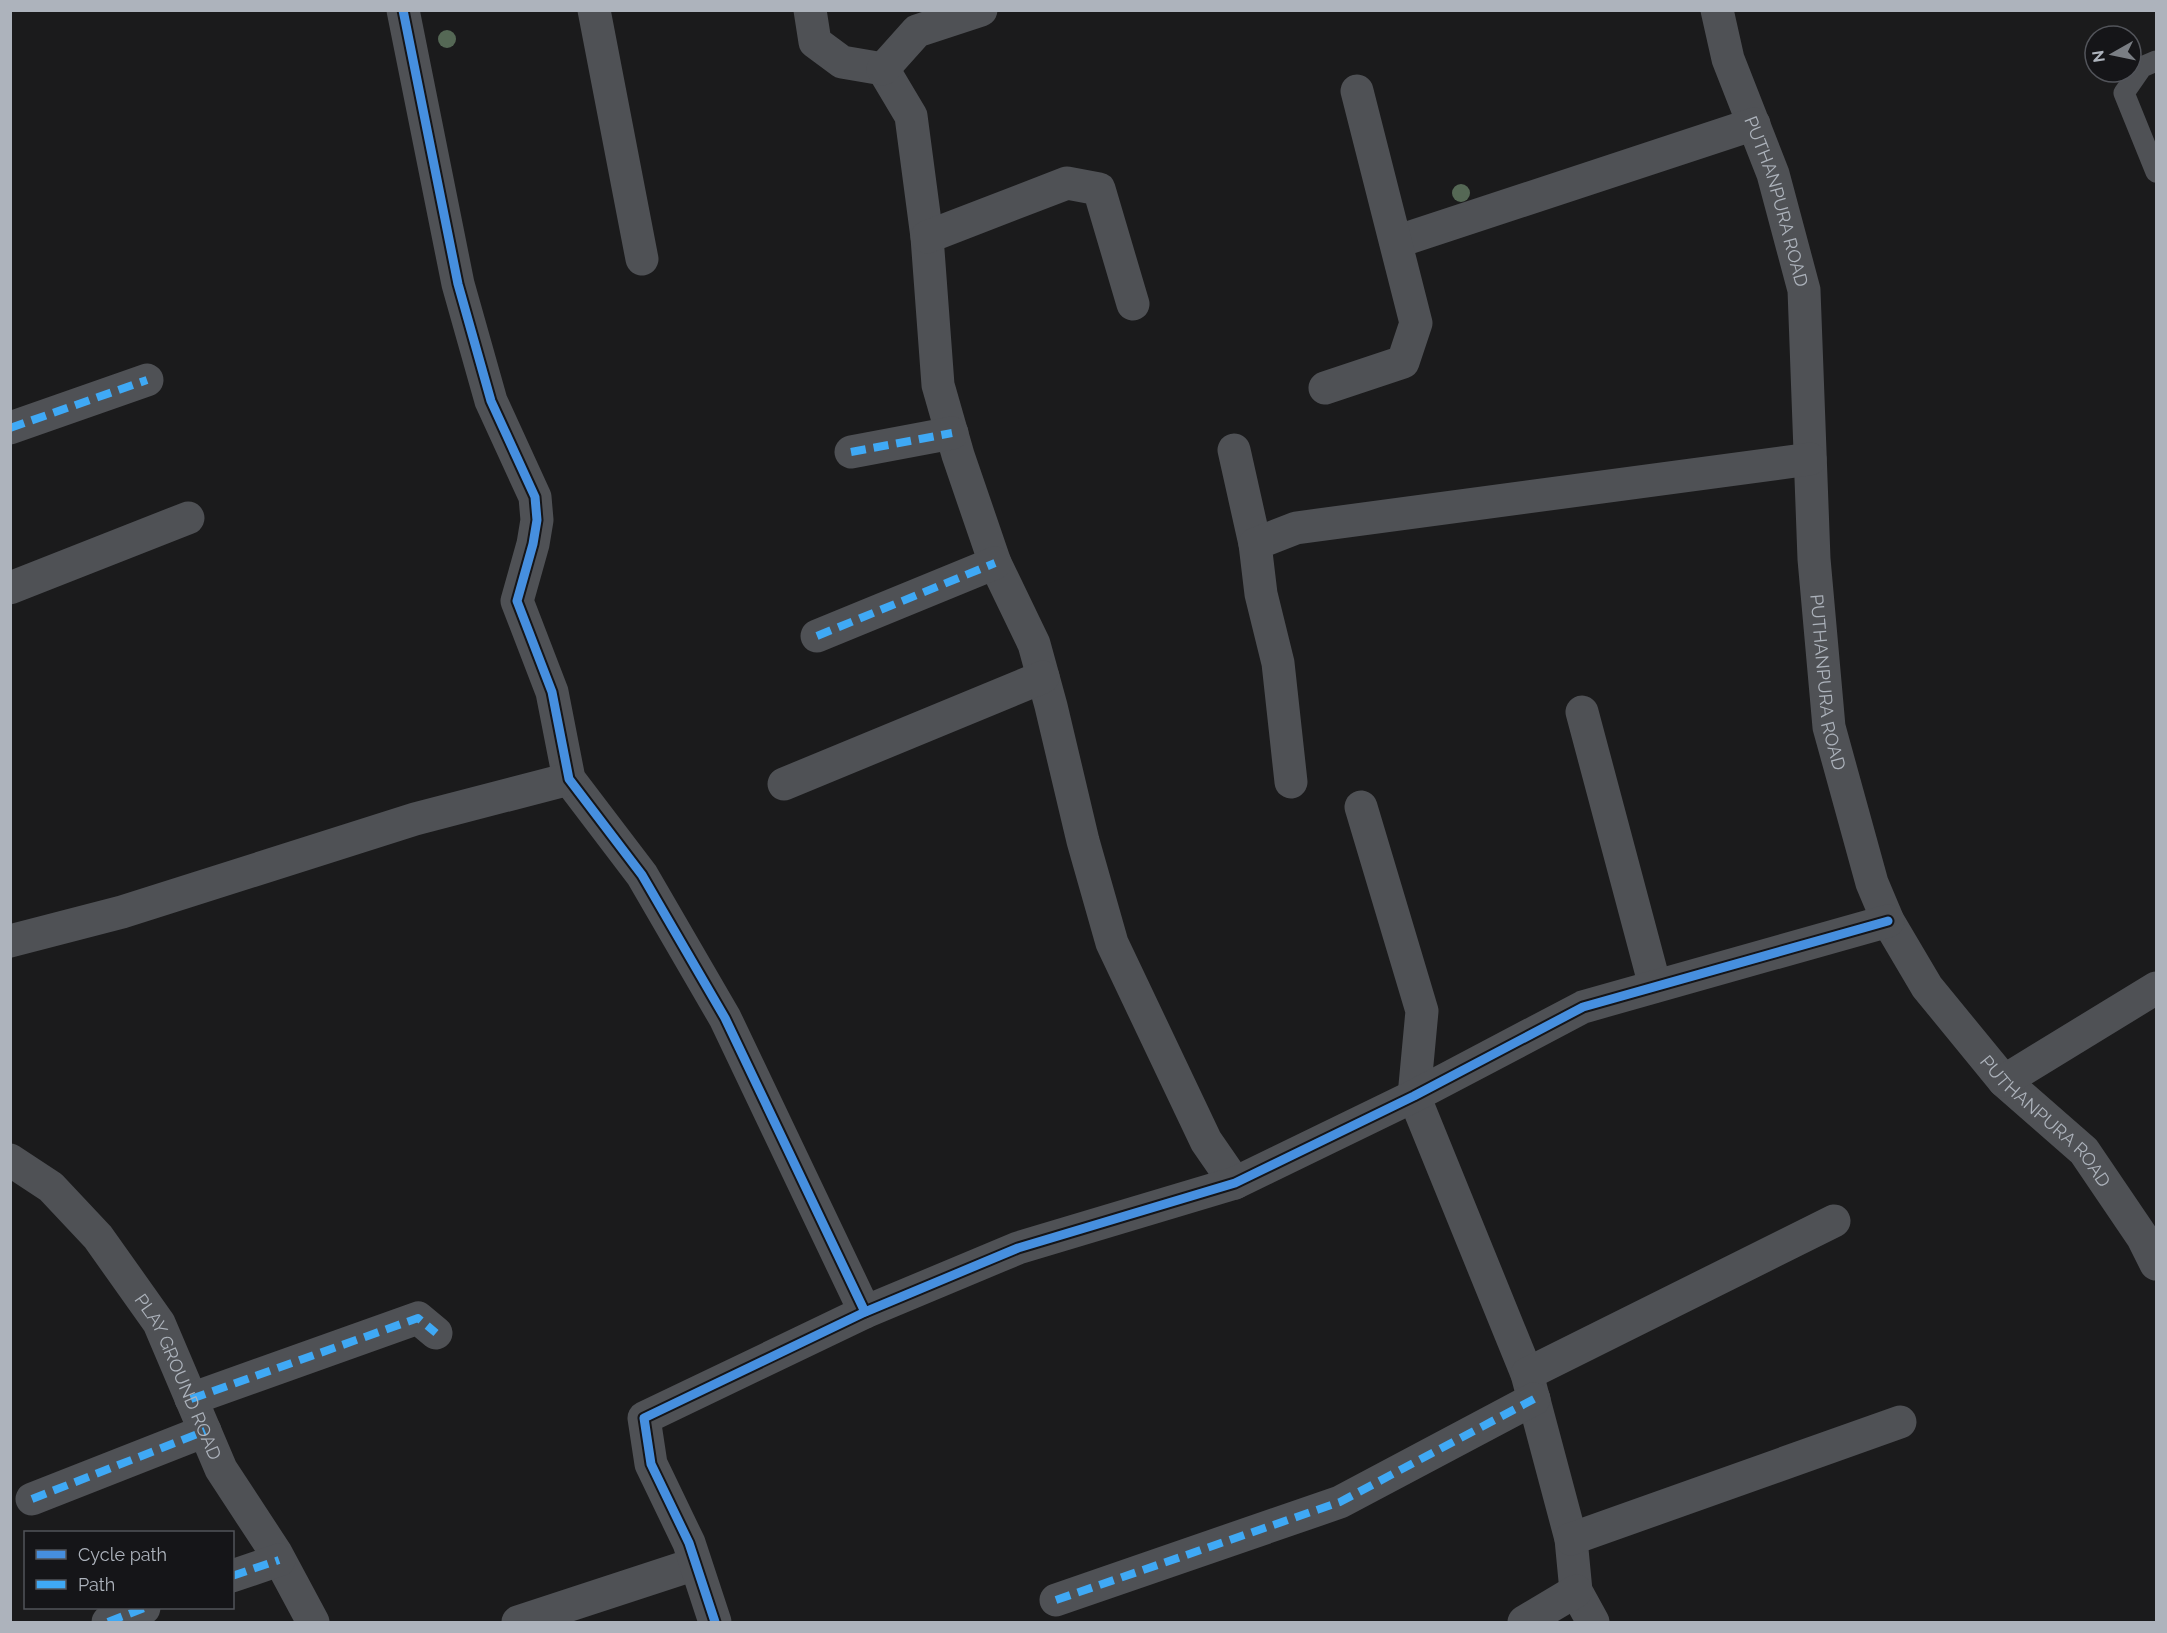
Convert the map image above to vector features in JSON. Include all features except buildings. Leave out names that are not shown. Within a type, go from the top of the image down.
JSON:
[{"type":"street","points":[[403,10],[461,295],[491,400],[535,497],[537,520],[533,544],[517,601],[552,692],[569,779],[642,875],[725,1018],[865,1312]]},
{"type":"street","points":[[594,10],[642,259]]},
{"type":"street","points":[[810,10],[815,42],[842,62],[883,69],[911,116],[927,237],[938,385],[952,433],[995,563],[1034,644],[1083,841],[1112,944],[1206,1141],[1235,1183]]},
{"type":"street","points":[[883,69],[917,31],[981,10]]},
{"type":"street","name":"PUTHANPURA ROAD","points":[[1717,10],[1728,59],[1773,174],[1804,290],[1814,560],[1829,728],[1872,883],[1888,921],[1927,987],[2004,1081],[2084,1151],[2143,1238],[2157,1264]]},
{"type":"street","points":[[1326,388],[1402,362],[1416,323],[1357,91]]},
{"type":"street","points":[[1396,242],[1754,124]]},
{"type":"street","points":[[927,237],[1067,183],[1099,189],[1133,304]]},
{"type":"street","points":[[10,428],[147,380]]},
{"type":"street","points":[[851,452],[952,433]]},
{"type":"street","points":[[1234,450],[1255,544],[1261,594],[1278,663],[1292,782]]},
{"type":"street","points":[[1255,544],[1296,528],[1810,459]]},
{"type":"street","points":[[10,588],[188,518]]},
{"type":"street","points":[[817,636],[995,563]]},
{"type":"street","points":[[784,783],[1043,677]]},
{"type":"street","points":[[1582,712],[1655,986]]},
{"type":"street","points":[[10,941],[122,912],[416,819],[569,779]]},
{"type":"street","points":[[1361,807],[1422,1011],[1414,1096],[1531,1387],[1571,1539],[1576,1591],[1593,1623]]},
{"type":"street","points":[[714,1623],[689,1543],[651,1464],[644,1418],[865,1312],[1018,1248],[1235,1183],[1414,1096],[1583,1006],[1888,921]]},
{"type":"street","points":[[2004,1081],[2157,988]]},
{"type":"street","name":"PLAY GROUND ROAD","points":[[10,1160],[51,1187],[98,1237],[159,1323],[221,1469],[279,1560],[313,1623]]},
{"type":"street","points":[[1056,1600],[1340,1502],[1531,1387],[1834,1221]]},
{"type":"street","points":[[191,1399],[418,1318],[436,1333]]},
{"type":"street","points":[[1571,1539],[1900,1422]]},
{"type":"street","points":[[32,1499],[205,1431]]},
{"type":"street","points":[[234,1575],[279,1560]]},
{"type":"street","points":[[518,1623],[695,1564]]},
{"type":"street","points":[[1524,1623],[1576,1591]]},
{"type":"street","points":[[108,1623],[142,1609]]},
{"type":"lane","points":[[2157,61],[2142,67],[2124,93],[2157,172]]},
{"type":"marked path","points":[[10,428],[147,380]]},
{"type":"marked path","points":[[851,452],[952,433]]},
{"type":"marked path","points":[[817,636],[995,563]]},
{"type":"marked path","points":[[191,1399],[418,1318],[436,1333]]},
{"type":"marked path","points":[[1056,1600],[1340,1502],[1534,1399]]},
{"type":"marked path","points":[[32,1499],[205,1431]]},
{"type":"marked path","points":[[234,1575],[279,1560]]},
{"type":"marked path","points":[[108,1622],[141,1609]]},
{"type":"cycle path","points":[[403,10],[458,284],[491,401],[535,497],[537,520],[533,544],[517,601],[552,692],[569,779],[642,875],[725,1018],[865,1312]]},
{"type":"cycle path","points":[[715,1622],[689,1543],[651,1464],[644,1418],[865,1312],[1018,1248],[1235,1183],[1414,1096],[1583,1007],[1888,921]]}]
